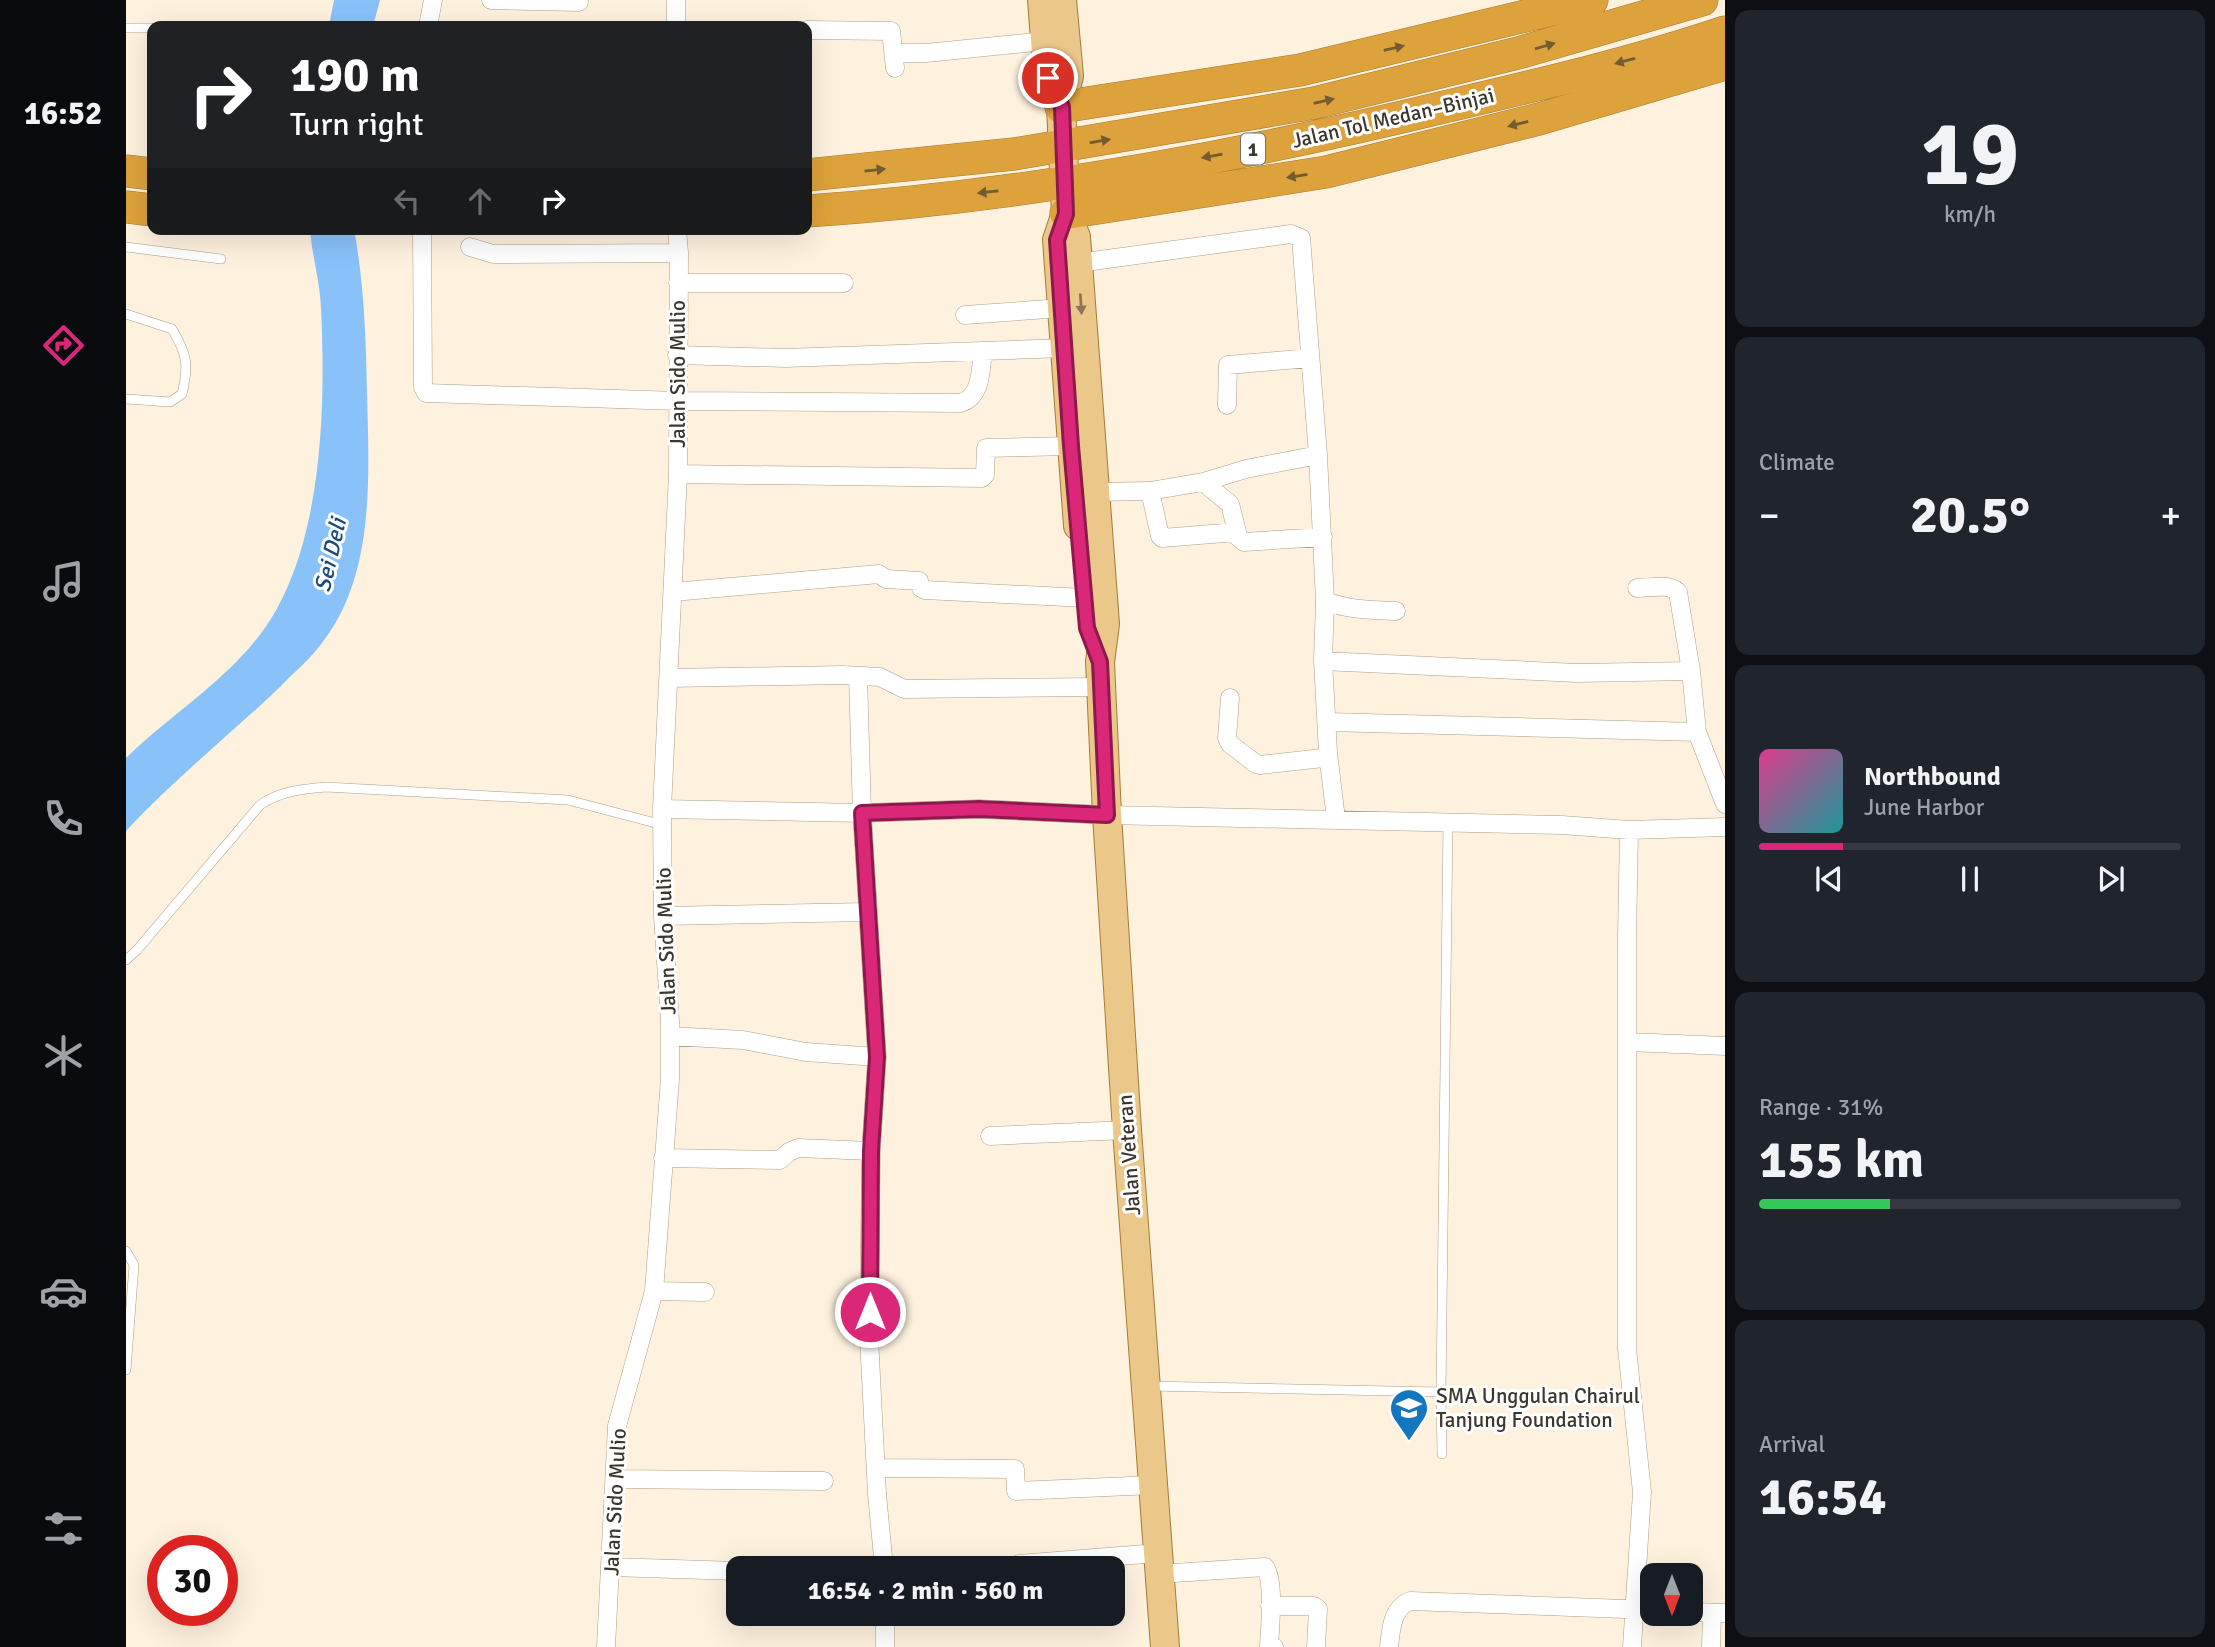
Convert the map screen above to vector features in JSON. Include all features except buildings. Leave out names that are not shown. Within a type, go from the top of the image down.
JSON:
[{"type":"highway","points":[[1062,107],[1300,70],[1592,0]]},
{"type":"highway","name":"Jalan Tol Medan–Binjai","points":[[812,174],[1014,154],[1314,103],[1518,53],[1690,4]]},
{"type":"highway","name":"Jalan Tol Medan–Binjai","points":[[812,210],[1016,189],[1317,138],[1527,88],[1725,33]]},
{"type":"highway","points":[[1066,214],[1326,172],[1539,119],[1725,64]]},
{"type":"highway","points":[[126,171],[147,173]]},
{"type":"highway","points":[[126,207],[147,209]]},
{"type":"main road","name":"Jalan Veteran","points":[[1042,0],[1048,78],[1062,107]]},
{"type":"main road","name":"Jalan Veteran","points":[[1062,0],[1069,76],[1062,107],[1066,214],[1057,240],[1087,628],[1100,675]]},
{"type":"main road","name":"Jalan Veteran","points":[[1066,214],[1076,237],[1105,624],[1100,675],[1107,815],[1165,1647]]},
{"type":"street","points":[[429,21],[433,0]]},
{"type":"street","points":[[491,0],[579,2]]},
{"type":"street","points":[[676,0],[676,21]]},
{"type":"street","points":[[812,30],[891,31],[895,60],[938,52],[1045,41]]},
{"type":"street","points":[[1078,262],[1291,234],[1301,239],[1323,537],[1323,661],[1328,753],[1336,819]]},
{"type":"street","points":[[422,235],[423,387],[426,393],[677,401],[961,403],[970,400],[976,393],[983,352]]},
{"type":"street","name":"Jalan Sido Mulio","points":[[606,1647],[617,1426],[654,1291],[670,1079],[662,817],[678,474],[678,235]]},
{"type":"street","points":[[470,247],[492,254],[679,253]]},
{"type":"street","points":[[677,283],[844,283]]},
{"type":"street","points":[[965,315],[1062,308]]},
{"type":"street","points":[[677,355],[785,358],[1064,348]]},
{"type":"street","points":[[1227,405],[1228,365],[1310,358]]},
{"type":"street","points":[[678,474],[982,478],[985,475],[986,448],[1071,446]]},
{"type":"street","points":[[1095,492],[1150,491],[1203,482],[1246,469],[1318,455]]},
{"type":"street","points":[[1203,482],[1230,505],[1238,537],[1244,542],[1323,537]]},
{"type":"street","points":[[1150,491],[1162,538],[1237,532]]},
{"type":"street","points":[[673,592],[879,575],[886,579],[919,582],[925,590],[1085,598]]},
{"type":"street","points":[[1637,588],[1673,587],[1678,592],[1691,671],[1697,732],[1725,804]]},
{"type":"street","points":[[1325,601],[1344,608],[1396,611]]},
{"type":"street","points":[[1323,661],[1577,673],[1691,671]]},
{"type":"street","points":[[670,678],[880,677],[904,689],[1100,675]]},
{"type":"street","points":[[858,676],[862,813],[877,1057],[871,1151],[870,1338],[883,1556]]},
{"type":"street","points":[[1230,698],[1227,738],[1230,744],[1256,764],[1323,758],[1328,753]]},
{"type":"street","points":[[1328,722],[1697,732]]},
{"type":"street","points":[[662,817],[979,809],[1107,815],[1562,825],[1629,830],[1725,827]]},
{"type":"street","points":[[1629,830],[1627,1348],[1642,1492],[1643,1563]]},
{"type":"street","points":[[663,916],[868,912]]},
{"type":"street","points":[[670,1036],[743,1040],[806,1052],[877,1057]]},
{"type":"street","points":[[1628,1042],[1725,1046]]},
{"type":"street","points":[[990,1136],[1127,1130]]},
{"type":"street","points":[[663,1158],[780,1160],[798,1148],[871,1151]]},
{"type":"street","points":[[654,1291],[705,1292]]},
{"type":"street","points":[[876,1468],[1014,1469],[1016,1490],[1153,1485]]},
{"type":"street","points":[[615,1479],[824,1481]]},
{"type":"street","points":[[1125,1564],[1265,1567],[1269,1574],[1269,1646],[1274,1647]]},
{"type":"street","points":[[611,1567],[726,1571]]},
{"type":"street","points":[[1389,1647],[1395,1613],[1410,1601],[1640,1609]]},
{"type":"street","points":[[1270,1606],[1314,1605],[1318,1609],[1316,1647]]},
{"type":"street","points":[[1711,1647],[1718,1613]]},
{"type":"street","points":[[1632,1647],[1640,1619]]},
{"type":"street","points":[[885,1626],[885,1647]]},
{"type":"lane","points":[[126,28],[147,29]]},
{"type":"lane","points":[[126,247],[221,259]]},
{"type":"lane","points":[[126,314],[172,329],[184,349],[186,375],[182,394],[170,402],[126,400]]},
{"type":"lane","points":[[126,960],[260,804],[272,797],[297,790],[326,786],[568,800],[662,817]]},
{"type":"lane","points":[[1442,1454],[1448,822]]},
{"type":"lane","points":[[126,1251],[134,1265],[126,1370]]},
{"type":"lane","points":[[1146,1386],[1441,1392]]},
{"type":"water","points":[[334,0],[380,0],[374,21],[330,21]]},
{"type":"water","name":"Sei Deli","points":[[311,235],[355,235],[360,270],[366,352],[368,492],[360,559],[350,591],[337,621],[309,658],[163,793],[126,831],[126,758],[212,685],[259,636],[280,602],[296,564],[308,523],[320,434],[320,298]]},
{"type":"place","name":"SMA Unggulan Chairul Tanjung Foundation","points":[[1409,1442]]},
{"type":"route","points":[[870,1312],[871,1151],[877,1057],[862,813],[979,809],[1107,815],[1100,662],[1087,628],[1057,240],[1066,214],[1062,107],[1048,78]]}]
